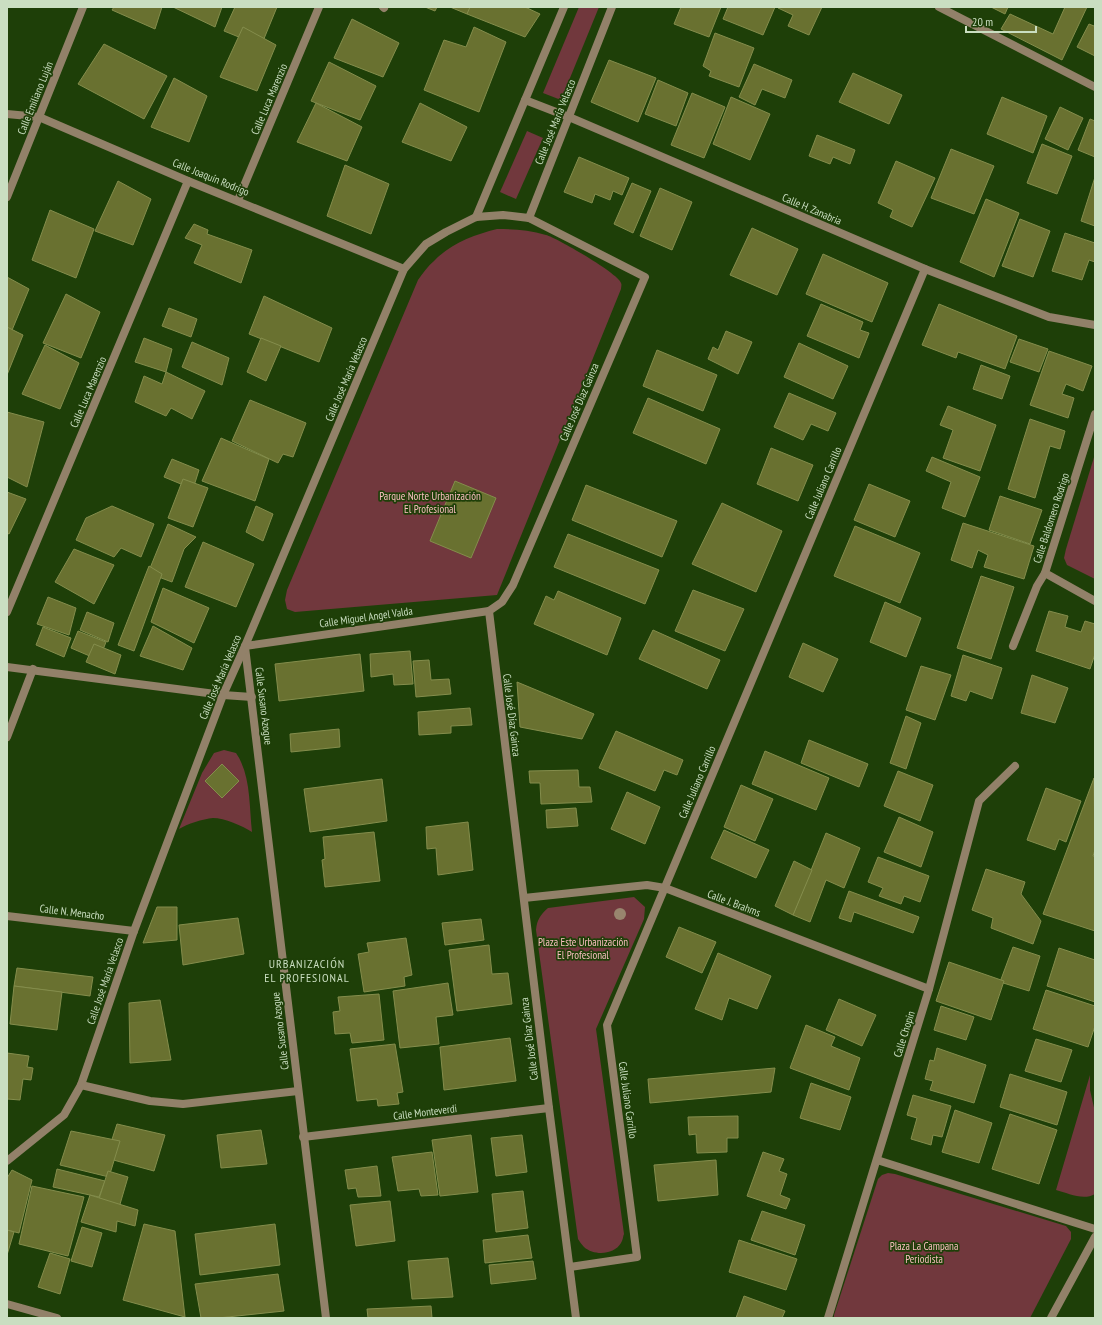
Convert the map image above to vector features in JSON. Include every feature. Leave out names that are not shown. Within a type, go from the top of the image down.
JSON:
[{"type":"street","name":"Calle Emiliano Luján","points":[[7,197],[83,7]]},
{"type":"street","name":"Calle Luca Marenzio","points":[[238,200],[319,7]]},
{"type":"street","points":[[476,217],[564,7]]},
{"type":"street","name":"Calle José María Velasco","points":[[7,1161],[64,1115],[81,1085],[134,931],[223,695],[404,269],[426,244],[476,217],[503,215],[529,218],[612,7]]},
{"type":"street","points":[[939,7],[1095,87]]},
{"type":"street","name":"Calle H. Zanabria","points":[[526,100],[925,269],[1049,317],[1095,325]]},
{"type":"street","name":"Calle Joaquín Rodrigo","points":[[7,114],[39,117],[188,181],[238,200],[404,269]]},
{"type":"street","name":"Calle Luca Marenzio","points":[[7,612],[188,181]]},
{"type":"street","name":"Calle José Díaz Gainza","points":[[529,218],[644,277],[513,585],[502,602],[489,611],[576,1318]]},
{"type":"street","name":"Calle Juliano Carrillo","points":[[570,1267],[637,1257],[607,1025],[925,269]]},
{"type":"street","name":"Calle Baldomero Rodrigo","points":[[1095,414],[1044,574],[1095,601]]},
{"type":"street","points":[[1013,646],[1044,574]]},
{"type":"street","name":"Calle Miguel Angel Valda","points":[[245,646],[489,611]]},
{"type":"street","name":"Calle Susano Azogue","points":[[245,646],[326,1318]]},
{"type":"street","points":[[7,667],[33,669],[223,695],[252,697]]},
{"type":"street","points":[[7,737],[33,669]]},
{"type":"street","name":"Calle Chopin","points":[[828,1318],[929,989],[979,801],[1015,766]]},
{"type":"street","name":"Calle J. Brahms","points":[[524,898],[647,885],[665,888],[929,989]]},
{"type":"street","name":"Calle N. Menacho","points":[[7,916],[134,931]]},
{"type":"street","points":[[81,1085],[150,1101],[183,1104],[298,1091]]},
{"type":"street","name":"Calle Monteverdi","points":[[303,1137],[549,1108]]},
{"type":"street","points":[[877,1160],[1095,1229]]},
{"type":"street","points":[[1051,1318],[1095,1237]]},
{"type":"street","points":[[7,1304],[57,1318]]},
{"type":"green space","points":[[579,7],[599,7],[561,100],[543,93]]},
{"type":"green space","points":[[527,131],[543,138],[516,199],[500,192]]},
{"type":"green space","name":"Parque Norte Urbanización El Profesional","points":[[497,229],[528,231],[546,235],[574,249],[610,272],[618,278],[621,283],[621,289],[497,595],[295,612],[287,609],[285,600],[287,590],[418,280],[430,265],[448,249],[463,240]]},
{"type":"green space","points":[[1095,454],[1095,579],[1067,565],[1064,558]]},
{"type":"green space","points":[[224,750],[236,753],[241,762],[247,781],[252,832],[244,827],[222,819],[213,818],[195,822],[179,829],[202,773],[214,753]]},
{"type":"green space","name":"Plaza Este Urbanización El Profesional","points":[[634,897],[645,907],[644,919],[596,1029],[624,1234],[622,1242],[614,1250],[598,1253],[588,1250],[578,1239],[536,930],[539,918],[548,908]]},
{"type":"green space","points":[[1090,1075],[1090,1090],[1095,1112],[1095,1194],[1081,1197],[1056,1190]]},
{"type":"green space","name":"Plaza La Campana Periodista","points":[[888,1173],[1066,1226],[1071,1232],[1071,1239],[1030,1318],[834,1318],[878,1179],[882,1175]]},
{"type":"building","points":[[114,7],[162,7],[155,29],[112,10]]},
{"type":"building","points":[[173,7],[222,7],[215,27]]},
{"type":"building","points":[[235,7],[277,7],[261,46],[224,31]]},
{"type":"building","points":[[425,7],[437,7],[435,11]]},
{"type":"building","points":[[450,7],[471,7],[467,14]]},
{"type":"building","points":[[470,7],[525,7],[540,14],[525,37],[467,14]]},
{"type":"building","points":[[681,7],[721,7],[709,37],[674,24]]},
{"type":"building","points":[[728,7],[775,7],[763,35],[723,19]]},
{"type":"building","points":[[778,7],[822,7],[809,35],[788,26],[793,15]]},
{"type":"building","points":[[991,7],[1008,7],[1005,14]]},
{"type":"building","points":[[1065,7],[1087,7],[1062,60],[1001,29],[1010,14],[1053,34]]},
{"type":"building","points":[[352,19],[399,43],[383,77],[334,58]]},
{"type":"building","points":[[1089,24],[1094,26],[1095,24],[1095,56],[1077,47]]},
{"type":"building","points":[[243,27],[276,45],[257,91],[220,77]]},
{"type":"building","points":[[474,27],[506,42],[479,112],[424,90],[444,40],[466,47]]},
{"type":"building","points":[[715,33],[754,48],[739,87],[709,76],[711,71],[703,66]]},
{"type":"building","points":[[104,44],[167,76],[144,119],[78,84]]},
{"type":"building","points":[[609,60],[656,78],[638,122],[591,102]]},
{"type":"building","points":[[329,62],[376,86],[360,120],[311,101]]},
{"type":"building","points":[[754,64],[792,80],[785,98],[762,89],[755,105],[739,97]]},
{"type":"building","points":[[853,73],[902,95],[889,124],[839,102]]},
{"type":"building","points":[[174,78],[207,96],[189,142],[151,127]]},
{"type":"building","points":[[658,80],[688,93],[676,126],[645,114]]},
{"type":"building","points":[[692,93],[725,107],[704,158],[671,145]]},
{"type":"building","points":[[731,97],[770,114],[750,160],[713,144]]},
{"type":"building","points":[[1002,97],[1047,116],[1033,153],[987,134]]},
{"type":"building","points":[[316,103],[362,127],[347,161],[297,142]]},
{"type":"building","points":[[420,103],[467,127],[451,161],[402,142]]},
{"type":"building","points":[[1060,107],[1083,118],[1068,150],[1045,139]]},
{"type":"building","points":[[1090,119],[1095,121],[1095,157],[1078,150]]},
{"type":"building","points":[[817,135],[855,150],[850,164],[833,157],[830,164],[809,156]]},
{"type":"building","points":[[1042,144],[1072,156],[1057,194],[1027,183]]},
{"type":"building","points":[[951,149],[994,166],[974,214],[931,198]]},
{"type":"building","points":[[579,157],[629,178],[622,195],[613,191],[610,200],[595,194],[592,203],[564,192]]},
{"type":"building","points":[[896,161],[935,178],[912,227],[890,217],[893,210],[878,203]]},
{"type":"building","points":[[345,165],[389,184],[371,234],[327,216]]},
{"type":"building","points":[[1095,177],[1095,226],[1081,221]]},
{"type":"building","points":[[118,181],[151,199],[133,245],[95,231]]},
{"type":"building","points":[[632,183],[651,191],[633,233],[614,224]]},
{"type":"building","points":[[660,188],[692,202],[672,250],[640,236]]},
{"type":"building","points":[[986,199],[1019,213],[994,277],[960,262]]},
{"type":"building","points":[[50,210],[94,229],[76,278],[32,260]]},
{"type":"building","points":[[1020,219],[1050,231],[1033,277],[1002,266]]},
{"type":"building","points":[[194,224],[208,230],[207,234],[252,250],[241,283],[194,263],[202,245],[185,238]]},
{"type":"building","points":[[752,228],[798,249],[777,295],[730,275]]},
{"type":"building","points":[[1065,233],[1095,243],[1095,262],[1089,260],[1082,280],[1052,271]]},
{"type":"building","points":[[823,254],[888,283],[872,322],[806,294]]},
{"type":"building","points":[[7,277],[29,289],[10,335],[7,334]]},
{"type":"building","points":[[66,294],[100,312],[81,358],[43,343]]},
{"type":"building","points":[[264,296],[332,328],[319,362],[249,334]]},
{"type":"building","points":[[821,304],[863,322],[860,330],[869,333],[859,358],[807,336]]},
{"type":"building","points":[[939,304],[1017,336],[1005,369],[958,352],[956,358],[922,345]]},
{"type":"building","points":[[169,308],[197,319],[191,337],[162,326]]},
{"type":"building","points":[[7,327],[23,335],[7,375]]},
{"type":"building","points":[[726,331],[752,342],[738,374],[708,359],[713,347],[718,350]]},
{"type":"building","points":[[144,338],[172,349],[166,372],[135,362]]},
{"type":"building","points":[[261,338],[281,346],[266,381],[247,372]]},
{"type":"building","points":[[1019,339],[1048,349],[1039,372],[1010,362]]},
{"type":"building","points":[[192,342],[229,358],[222,385],[182,367]]},
{"type":"building","points":[[799,343],[848,366],[833,399],[784,377]]},
{"type":"building","points":[[45,345],[79,363],[60,409],[22,394]]},
{"type":"building","points":[[657,350],[717,375],[703,411],[643,386]]},
{"type":"building","points":[[1049,351],[1092,366],[1083,391],[1066,384],[1062,394],[1074,398],[1068,418],[1030,405]]},
{"type":"building","points":[[981,365],[1010,376],[1002,399],[973,389]]},
{"type":"building","points":[[166,372],[205,391],[192,419],[171,408],[166,416],[135,402],[144,376],[162,384]]},
{"type":"building","points":[[789,393],[836,413],[828,431],[811,424],[803,440],[774,427]]},
{"type":"building","points":[[648,398],[720,429],[706,464],[633,433]]},
{"type":"building","points":[[250,400],[306,423],[293,457],[283,454],[278,463],[232,441]]},
{"type":"building","points":[[948,406],[996,425],[980,471],[943,458],[953,430],[940,425]]},
{"type":"building","points":[[7,412],[44,422],[27,487],[7,477]]},
{"type":"building","points":[[1030,419],[1065,431],[1060,449],[1050,446],[1035,498],[1008,489]]},
{"type":"building","points":[[221,438],[269,459],[255,501],[202,481]]},
{"type":"building","points":[[771,448],[813,465],[798,501],[757,484]]},
{"type":"building","points":[[932,457],[980,477],[965,517],[942,508],[951,482],[926,471]]},
{"type":"building","points":[[172,459],[199,470],[193,489],[164,477]]},
{"type":"building","points":[[183,479],[208,488],[193,527],[168,518]]},
{"type":"building","points":[[455,481],[496,498],[471,558],[430,541]]},
{"type":"building","points":[[869,484],[910,501],[895,537],[854,520]]},
{"type":"building","points":[[586,485],[677,521],[662,557],[572,520]]},
{"type":"building","points":[[7,492],[26,499],[9,534],[7,533]]},
{"type":"building","points":[[1000,496],[1042,510],[1030,544],[989,530]]},
{"type":"building","points":[[722,503],[782,531],[756,592],[692,564]]},
{"type":"building","points":[[112,506],[154,524],[141,557],[121,548],[114,557],[76,540],[86,518]]},
{"type":"building","points":[[256,506],[273,514],[263,541],[246,532]]},
{"type":"building","points":[[963,523],[1034,546],[1024,579],[984,567],[988,555],[978,550],[972,568],[951,560]]},
{"type":"building","points":[[168,524],[196,537],[184,549],[172,582],[148,573]]},
{"type":"building","points":[[855,526],[920,553],[900,603],[834,576]]},
{"type":"building","points":[[568,534],[659,570],[645,604],[554,567]]},
{"type":"building","points":[[203,542],[254,564],[236,607],[185,587]]},
{"type":"building","points":[[74,549],[114,565],[94,604],[55,582]]},
{"type":"building","points":[[149,566],[162,574],[134,651],[118,645]]},
{"type":"building","points":[[981,576],[1014,587],[991,659],[957,648]]},
{"type":"building","points":[[163,588],[209,608],[194,643],[151,622]]},
{"type":"building","points":[[693,590],[744,609],[725,651],[675,631]]},
{"type":"building","points":[[558,591],[621,618],[607,655],[534,624],[546,596],[554,600]]},
{"type":"building","points":[[48,597],[76,608],[69,635],[37,624]]},
{"type":"building","points":[[885,602],[921,618],[906,657],[870,642]]},
{"type":"building","points":[[1049,611],[1068,616],[1065,627],[1081,632],[1085,621],[1095,624],[1095,654],[1090,669],[1036,651]]},
{"type":"building","points":[[87,612],[114,623],[108,642],[80,630]]},
{"type":"building","points":[[153,626],[192,648],[183,670],[140,656]]},
{"type":"building","points":[[43,627],[71,638],[64,657],[36,645]]},
{"type":"building","points":[[653,630],[720,660],[707,689],[639,659]]},
{"type":"building","points":[[78,631],[106,642],[99,660],[71,648]]},
{"type":"building","points":[[803,643],[838,659],[823,692],[789,677]]},
{"type":"building","points":[[94,644],[121,655],[115,674],[86,662]]},
{"type":"building","points":[[410,651],[413,684],[394,685],[393,674],[371,677],[370,654]]},
{"type":"building","points":[[360,654],[364,691],[279,701],[275,664]]},
{"type":"building","points":[[963,655],[1002,668],[992,699],[970,691],[966,701],[951,696]]},
{"type":"building","points":[[429,660],[431,680],[449,679],[451,694],[416,697],[413,661]]},
{"type":"building","points":[[921,666],[951,675],[935,720],[906,710]]},
{"type":"building","points":[[1032,675],[1068,688],[1055,723],[1021,713]]},
{"type":"building","points":[[517,682],[594,714],[582,739],[520,727]]},
{"type":"building","points":[[470,708],[472,725],[451,726],[451,733],[419,735],[418,712]]},
{"type":"building","points":[[906,716],[921,723],[906,769],[890,763]]},
{"type":"building","points":[[339,729],[340,747],[291,752],[290,734]]},
{"type":"building","points":[[616,731],[683,760],[677,775],[664,770],[655,791],[599,768]]},
{"type":"building","points":[[809,740],[868,764],[859,787],[801,763]]},
{"type":"building","points":[[765,751],[829,778],[816,810],[752,784]]},
{"type":"building","points":[[222,764],[239,781],[222,798],[205,781]]},
{"type":"building","points":[[578,770],[579,787],[590,787],[592,802],[541,804],[540,783],[530,783],[529,771]]},
{"type":"building","points":[[898,771],[933,785],[920,821],[884,806]]},
{"type":"building","points":[[1094,778],[1095,850],[1093,856],[1095,856],[1095,931],[1043,914]]},
{"type":"building","points":[[382,779],[387,821],[310,832],[304,789]]},
{"type":"building","points":[[741,785],[773,799],[755,841],[724,827]]},
{"type":"building","points":[[1046,788],[1081,801],[1066,842],[1059,839],[1055,850],[1027,840]]},
{"type":"building","points":[[627,792],[660,807],[645,844],[611,829]]},
{"type":"building","points":[[576,808],[578,826],[547,828],[546,810]]},
{"type":"building","points":[[899,817],[933,832],[921,867],[884,852]]},
{"type":"building","points":[[468,822],[473,870],[438,875],[436,848],[427,849],[426,827]]},
{"type":"building","points":[[724,830],[769,850],[756,878],[711,858]]},
{"type":"building","points":[[374,832],[380,881],[325,887],[322,860],[325,859],[323,837]]},
{"type":"building","points":[[826,833],[860,848],[844,888],[826,880],[810,922],[793,915]]},
{"type":"building","points":[[878,857],[929,876],[920,902],[904,896],[901,904],[879,896],[883,888],[868,882]]},
{"type":"building","points":[[794,861],[812,870],[793,915],[775,906]]},
{"type":"building","points":[[986,869],[1025,882],[1021,894],[1041,921],[1033,944],[991,928],[993,918],[972,910]]},
{"type":"building","points":[[849,891],[919,917],[913,933],[854,912],[851,922],[839,918]]},
{"type":"building","points":[[157,907],[177,907],[177,940],[143,943]]},
{"type":"building","points":[[238,918],[244,954],[183,965],[179,925]]},
{"type":"building","points":[[481,919],[484,940],[445,945],[442,923]]},
{"type":"building","points":[[679,927],[716,942],[702,973],[666,957]]},
{"type":"building","points":[[406,938],[412,975],[404,977],[405,986],[364,992],[358,954],[369,952],[367,943]]},
{"type":"building","points":[[489,945],[492,974],[508,973],[512,1004],[457,1011],[449,950]]},
{"type":"building","points":[[1013,947],[1040,956],[1029,991],[1000,982]]},
{"type":"building","points":[[1059,948],[1095,960],[1095,1002],[1047,986]]},
{"type":"building","points":[[718,953],[771,976],[757,1009],[729,998],[722,1020],[695,1009]]},
{"type":"building","points":[[949,962],[1004,981],[991,1020],[936,1001]]},
{"type":"building","points":[[17,968],[93,977],[90,996],[14,986]]},
{"type":"building","points":[[448,983],[453,1015],[436,1017],[439,1044],[400,1048],[393,991]]},
{"type":"building","points":[[14,986],[62,992],[57,1030],[10,1024]]},
{"type":"building","points":[[1046,990],[1095,1006],[1095,1026],[1088,1047],[1033,1029]]},
{"type":"building","points":[[379,994],[384,1040],[352,1043],[350,1033],[335,1034],[333,1012],[340,1011],[338,997]]},
{"type":"building","points":[[839,999],[876,1015],[862,1046],[826,1030]]},
{"type":"building","points":[[160,1000],[171,1060],[130,1063],[129,1003]]},
{"type":"building","points":[[941,1006],[974,1017],[966,1040],[934,1030]]},
{"type":"building","points":[[806,1025],[835,1037],[831,1046],[860,1058],[849,1090],[790,1068]]},
{"type":"building","points":[[510,1038],[516,1081],[444,1090],[440,1047]]},
{"type":"building","points":[[1036,1039],[1072,1050],[1061,1082],[1025,1071]]},
{"type":"building","points":[[395,1044],[403,1092],[397,1093],[399,1104],[378,1106],[377,1099],[357,1101],[350,1049]]},
{"type":"building","points":[[937,1048],[986,1065],[974,1103],[930,1090],[933,1081],[925,1079],[930,1060],[934,1061]]},
{"type":"building","points":[[7,1053],[29,1056],[27,1067],[33,1068],[31,1080],[23,1079],[20,1100],[7,1099]]},
{"type":"building","points":[[775,1068],[771,1092],[650,1103],[648,1079]]},
{"type":"building","points":[[1010,1074],[1067,1092],[1057,1125],[1000,1107]]},
{"type":"building","points":[[811,1083],[851,1097],[840,1130],[800,1118]]},
{"type":"building","points":[[913,1095],[951,1106],[942,1137],[933,1135],[931,1145],[911,1139],[917,1118],[907,1115]]},
{"type":"building","points":[[955,1110],[992,1123],[979,1163],[942,1152]]},
{"type":"building","points":[[1010,1114],[1057,1130],[1039,1184],[992,1169]]},
{"type":"building","points":[[738,1116],[738,1138],[727,1138],[727,1152],[697,1153],[696,1134],[689,1135],[688,1117]]},
{"type":"building","points":[[117,1124],[165,1135],[154,1171],[106,1158]]},
{"type":"building","points":[[261,1130],[267,1164],[221,1168],[217,1135]]},
{"type":"building","points":[[71,1131],[120,1141],[109,1177],[60,1165]]},
{"type":"building","points":[[471,1135],[478,1192],[440,1196],[432,1140]]},
{"type":"building","points":[[522,1135],[527,1172],[496,1176],[491,1138]]},
{"type":"building","points":[[432,1152],[438,1195],[421,1196],[419,1189],[398,1191],[392,1157]]},
{"type":"building","points":[[763,1152],[784,1159],[779,1171],[787,1174],[780,1195],[790,1199],[786,1209],[747,1196]]},
{"type":"building","points":[[716,1160],[718,1195],[658,1201],[654,1165]]},
{"type":"building","points":[[377,1166],[381,1196],[358,1197],[356,1188],[348,1189],[345,1170]]},
{"type":"building","points":[[57,1169],[105,1181],[99,1197],[53,1187]]},
{"type":"building","points":[[12,1170],[32,1180],[19,1233],[7,1230],[7,1178]]},
{"type":"building","points":[[108,1171],[128,1177],[118,1211],[97,1205]]},
{"type":"building","points":[[32,1186],[84,1197],[68,1256],[19,1244]]},
{"type":"building","points":[[523,1191],[528,1228],[496,1232],[492,1194]]},
{"type":"building","points":[[90,1195],[138,1210],[135,1226],[117,1221],[116,1232],[81,1222]]},
{"type":"building","points":[[390,1201],[395,1241],[356,1246],[350,1205]]},
{"type":"building","points":[[762,1211],[805,1225],[795,1255],[751,1240]]},
{"type":"building","points":[[144,1224],[175,1231],[185,1317],[123,1300]]},
{"type":"building","points":[[275,1224],[280,1265],[200,1275],[195,1234]]},
{"type":"building","points":[[82,1227],[102,1233],[92,1267],[71,1261]]},
{"type":"building","points":[[7,1230],[14,1232],[7,1255]]},
{"type":"building","points":[[528,1235],[532,1258],[485,1263],[483,1240]]},
{"type":"building","points":[[739,1240],[797,1259],[786,1290],[729,1272]]},
{"type":"building","points":[[50,1253],[70,1259],[60,1294],[38,1287]]},
{"type":"building","points":[[448,1258],[453,1297],[412,1299],[408,1261]]},
{"type":"building","points":[[533,1261],[536,1279],[491,1284],[489,1265]]},
{"type":"building","points":[[278,1274],[284,1311],[218,1318],[201,1318],[195,1284]]},
{"type":"building","points":[[744,1296],[785,1311],[782,1318],[736,1318]]},
{"type":"building","points":[[431,1306],[432,1318],[368,1318],[367,1309]]},
{"type":"district","name":"URBANIZACIÓN EL PROFESIONAL","points":[[307,971]]}]
